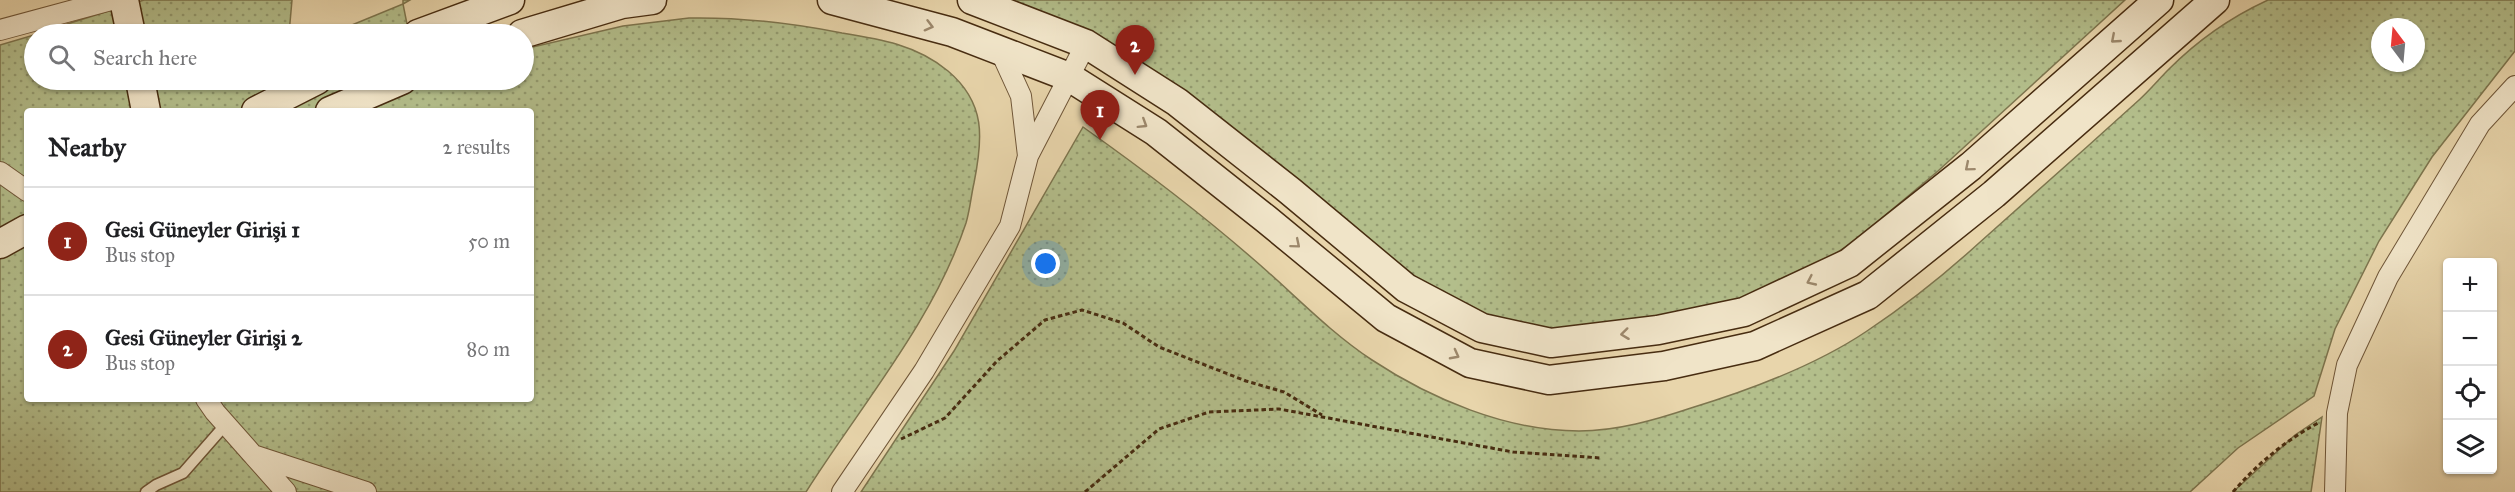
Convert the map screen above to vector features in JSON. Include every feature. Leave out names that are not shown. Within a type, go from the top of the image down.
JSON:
[{"type":"street","points":[[0,30],[111,0]]},
{"type":"street","points":[[124,0],[129,24]]},
{"type":"street","points":[[445,24],[510,0]]},
{"type":"street","points":[[534,30],[622,4],[652,0]]},
{"type":"street","points":[[832,0],[952,32],[1069,76],[1156,132],[1386,318],[1470,363],[1550,380],[1664,366],[1755,346],[1868,295],[1994,194],[2215,0]]},
{"type":"street","points":[[972,0],[1086,44],[1177,102],[1290,191],[1406,288],[1482,328],[1551,343],[1658,330],[1744,312],[1849,263],[1971,166],[2159,0]]},
{"type":"street","points":[[842,492],[924,371],[1010,226],[1028,156],[1086,44]]},
{"type":"street","points":[[1000,50],[1021,96],[1028,156]]},
{"type":"street","points":[[2335,492],[2337,413],[2347,365],[2388,277],[2480,124],[2515,86]]},
{"type":"street","points":[[142,90],[145,108]]},
{"type":"street","points":[[262,108],[298,90]]},
{"type":"street","points":[[337,108],[379,90]]},
{"type":"street","points":[[0,172],[24,189]]},
{"type":"street","points":[[0,244],[24,231]]},
{"type":"street","points":[[208,402],[286,492]]},
{"type":"street","points":[[253,455],[366,492]]},
{"type":"lane","points":[[146,492],[156,484],[183,472],[226,424]]},
{"type":"path","points":[[867,455],[945,418],[997,361],[1045,320],[1082,310],[1124,323],[1159,347],[1246,381],[1284,392],[1324,417]]},
{"type":"path","points":[[1085,492],[1159,429],[1209,412],[1279,409],[1513,452],[1601,458]]},
{"type":"path","points":[[2233,492],[2254,468],[2296,435],[2337,413]]},
{"type":"green space","points":[[144,0],[292,0],[290,24],[67,24]]},
{"type":"green space","points":[[1007,0],[2125,0],[1938,171],[1852,243],[1819,264],[1748,299],[1580,337],[1468,316],[1310,203]]},
{"type":"green space","points":[[2268,0],[2515,0],[2515,51],[2432,157],[2379,241],[2335,329],[2314,396],[2238,448],[2190,492],[861,492],[954,351],[1083,127],[1211,223],[1340,337],[1395,374],[1444,400],[1497,419],[1552,430],[1593,431],[1664,417],[1713,401],[1804,366],[1847,344],[1939,278],[2139,100],[2191,49],[2228,22]]},
{"type":"green space","points":[[403,4],[407,24],[354,24]]},
{"type":"green space","points":[[689,18],[766,21],[898,44],[936,62],[960,83],[969,96],[979,122],[979,151],[967,218],[952,259],[915,329],[806,492],[0,492],[0,45],[24,38],[24,90],[534,90],[534,47],[623,26]]},
{"type":"green space","points":[[2322,417],[2311,492],[2233,492],[2295,435]]},
{"type":"place","name":"Gesi Güneyler Girişi 2","points":[[1135,75]]},
{"type":"place","name":"Gesi Güneyler Girişi 1","points":[[1100,140]]}]
